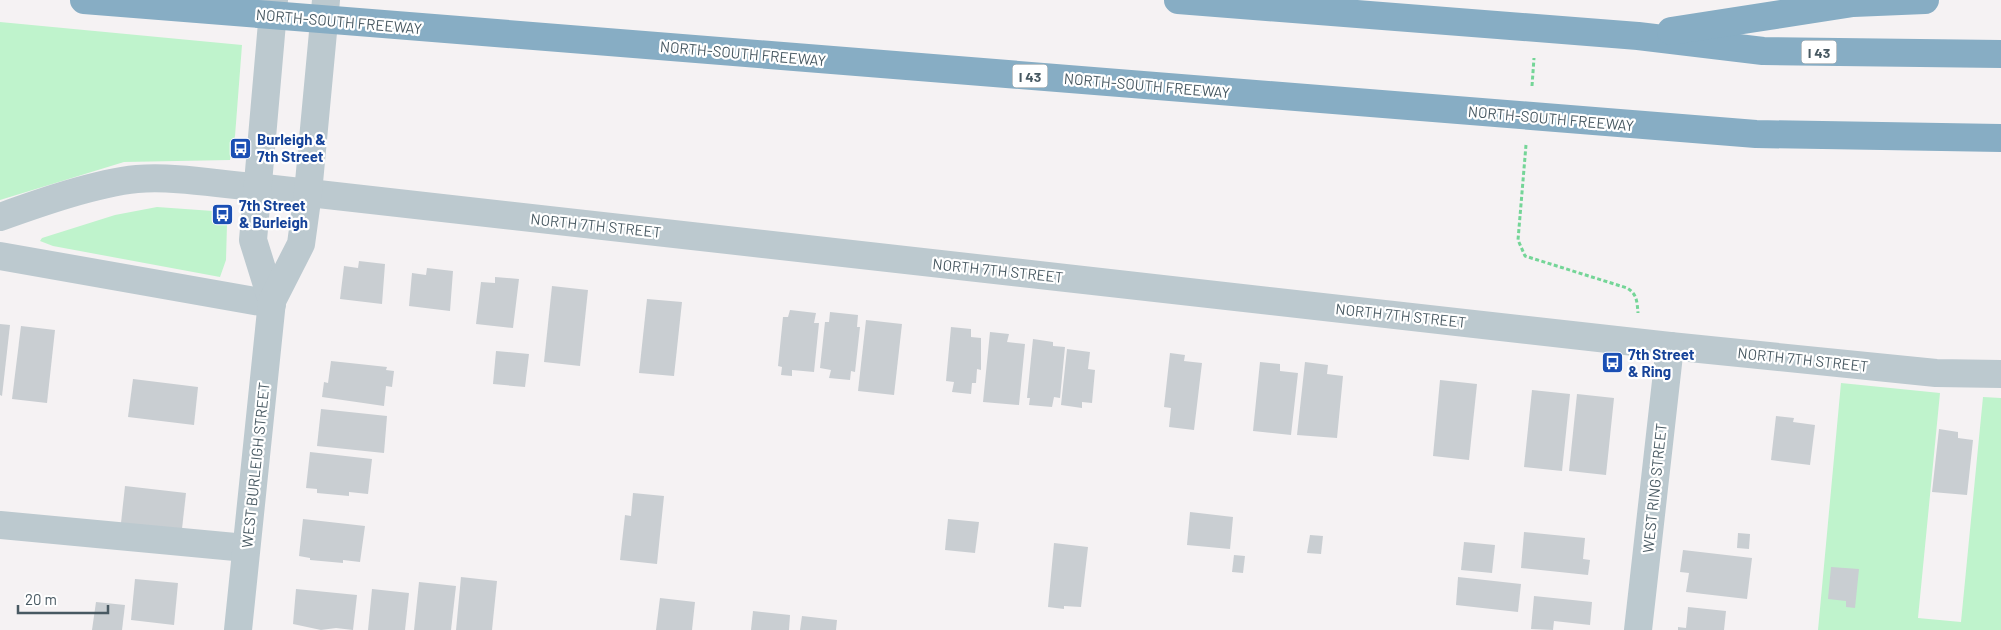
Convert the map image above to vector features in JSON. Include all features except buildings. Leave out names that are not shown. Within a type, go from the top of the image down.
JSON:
[{"type":"highway","name":"NORTH-SOUTH FREEWAY","points":[[84,0],[1756,134],[1993,138]]},
{"type":"highway","name":"I 43","points":[[1178,0],[1638,36],[1763,51],[2001,54]]},
{"type":"highway","points":[[1638,36],[1853,3],[1925,0]]},
{"type":"street","name":"WEST BURLEIGH STREET","points":[[272,302],[253,240],[256,187],[274,0]]},
{"type":"street","name":"WEST BURLEIGH STREET","points":[[238,630],[272,302],[301,244],[317,107],[326,0]]},
{"type":"street","name":"NORTH 7TH STREET","points":[[0,217],[79,192],[136,179],[256,187],[1670,346],[1936,373],[2001,374]]},
{"type":"street","points":[[0,256],[272,302]]},
{"type":"street","name":"WEST RING STREET","points":[[1638,630],[1670,346]]},
{"type":"street","points":[[0,525],[246,548]]},
{"type":"path","points":[[1518,229],[1518,240],[1525,256],[1627,288],[1634,292],[1638,313]]},
{"type":"green space","points":[[0,22],[242,45],[235,136],[230,160],[124,162],[0,200]]},
{"type":"green space","points":[[157,207],[213,211],[212,222],[227,224],[226,260],[220,277],[53,246],[40,241],[42,238],[115,215]]},
{"type":"green space","points":[[1841,383],[1940,393],[1918,618],[1961,622],[1983,397],[2001,398],[2001,630],[1818,630]]},
{"type":"place","name":"Burleigh & 7th Street","points":[[241,148]]},
{"type":"place","name":"7th Street & Burleigh","points":[[223,214]]},
{"type":"place","name":"7th Street & Ring","points":[[1612,363]]}]
